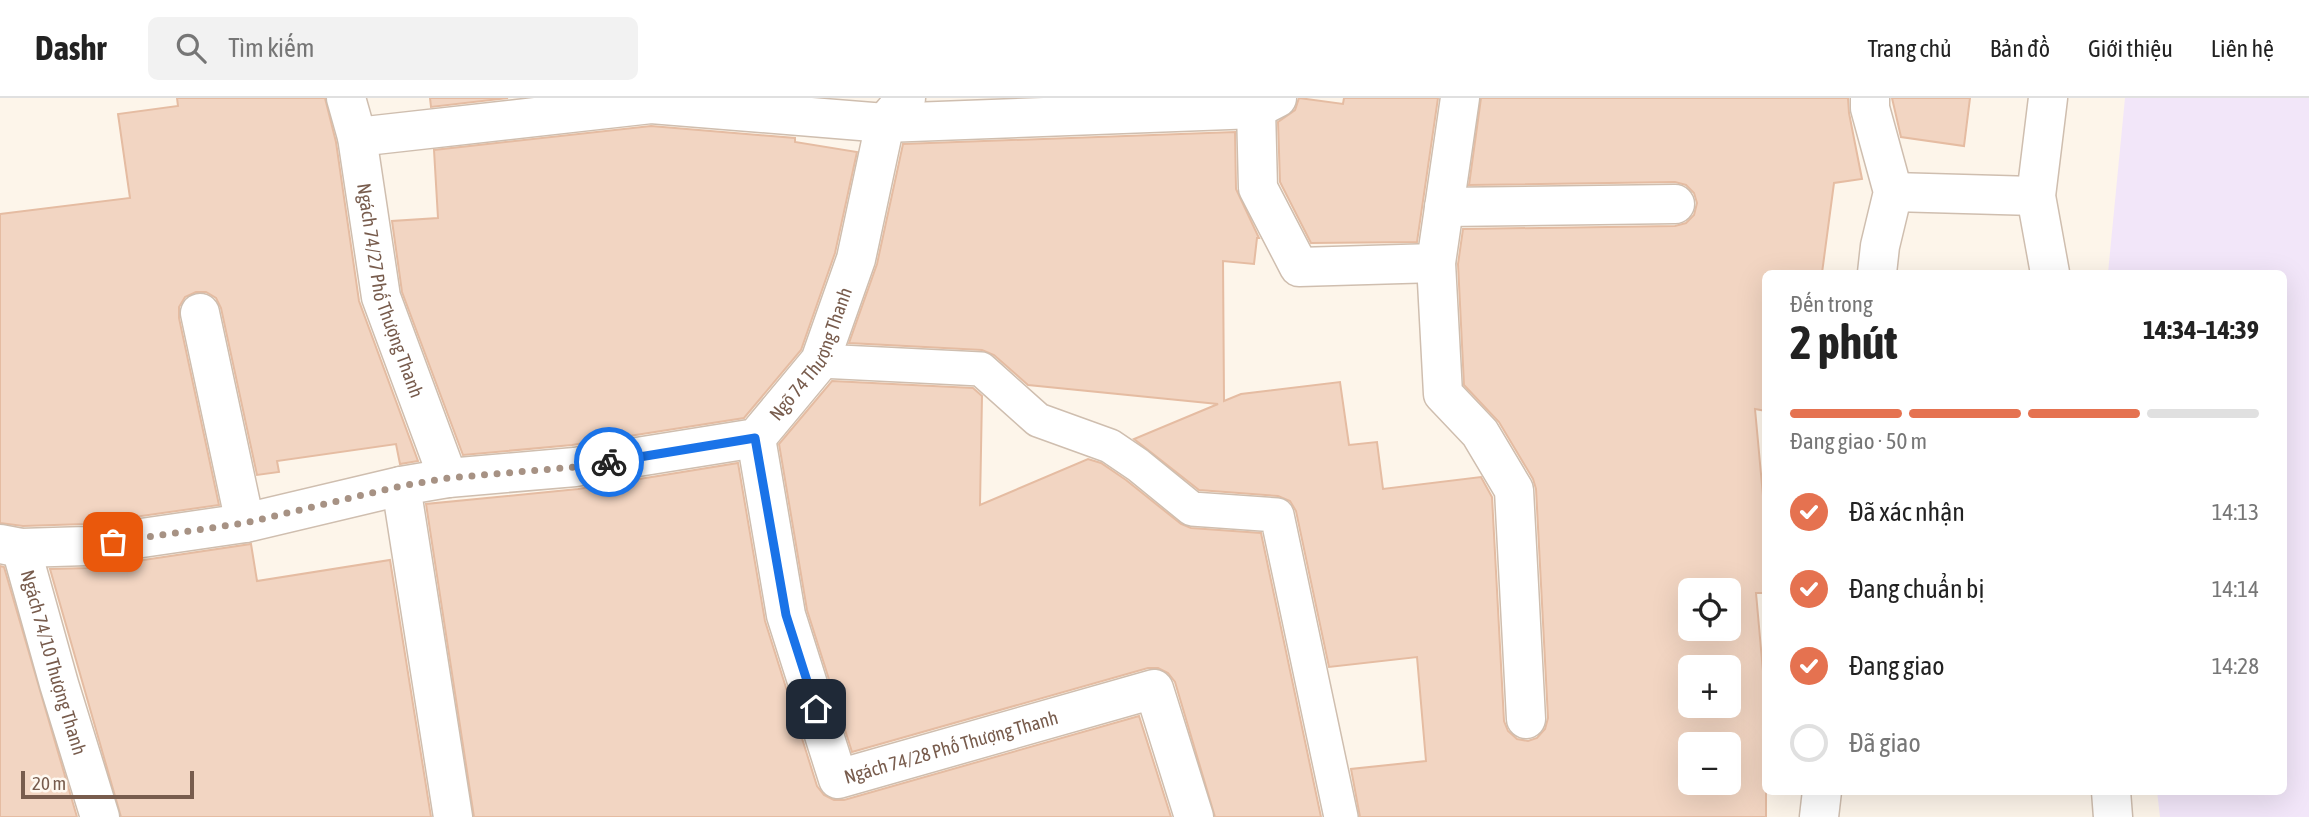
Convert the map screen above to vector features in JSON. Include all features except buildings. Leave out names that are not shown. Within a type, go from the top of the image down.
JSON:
[{"type":"street","name":"Ngách 74/27 Phố Thượng Thanh","points":[[346,98],[357,137],[381,297],[448,478]]},
{"type":"street","points":[[1460,98],[1436,263],[1443,394],[1480,433],[1514,490],[1526,719]]},
{"type":"street","points":[[1870,98],[1870,108],[1893,192],[1880,246],[1877,270]]},
{"type":"street","points":[[2048,98],[2036,196],[2049,270]]},
{"type":"street","points":[[357,137],[651,104],[895,111],[1266,104],[1258,188],[1299,267],[1436,263]]},
{"type":"street","name":"Ngõ 74 Thượng Thanh","points":[[11,546],[87,546],[245,523],[401,486],[448,478],[575,467],[755,438],[820,361],[856,259],[895,111]]},
{"type":"street","points":[[1893,192],[2036,196]]},
{"type":"street","points":[[1444,207],[1675,204]]},
{"type":"street","points":[[200,313],[245,523]]},
{"type":"street","name":"Ngách 74/28 Phố Thượng Thanh","points":[[755,438],[786,615],[838,779],[1154,689],[1194,817]]},
{"type":"street","points":[[401,486],[453,817]]},
{"type":"street","name":"Ngách 74/10 Thượng Thanh","points":[[11,546],[59,684],[100,817]]},
{"type":"street","points":[[1819,817],[1822,795]]},
{"type":"street","points":[[2111,795],[2113,817]]},
{"type":"lane","points":[[820,361],[981,369],[1038,420],[1110,446],[1192,509],[1277,515],[1342,817]]},
{"type":"shaded area","points":[[2125,98],[2309,98],[2309,817],[2160,817],[2157,795],[2287,795],[2287,270],[2108,270]]},
{"type":"way so far","points":[[113,542],[245,523],[401,486],[448,478],[609,462]]},
{"type":"route","points":[[609,462],[755,438],[786,615],[816,709]]}]
